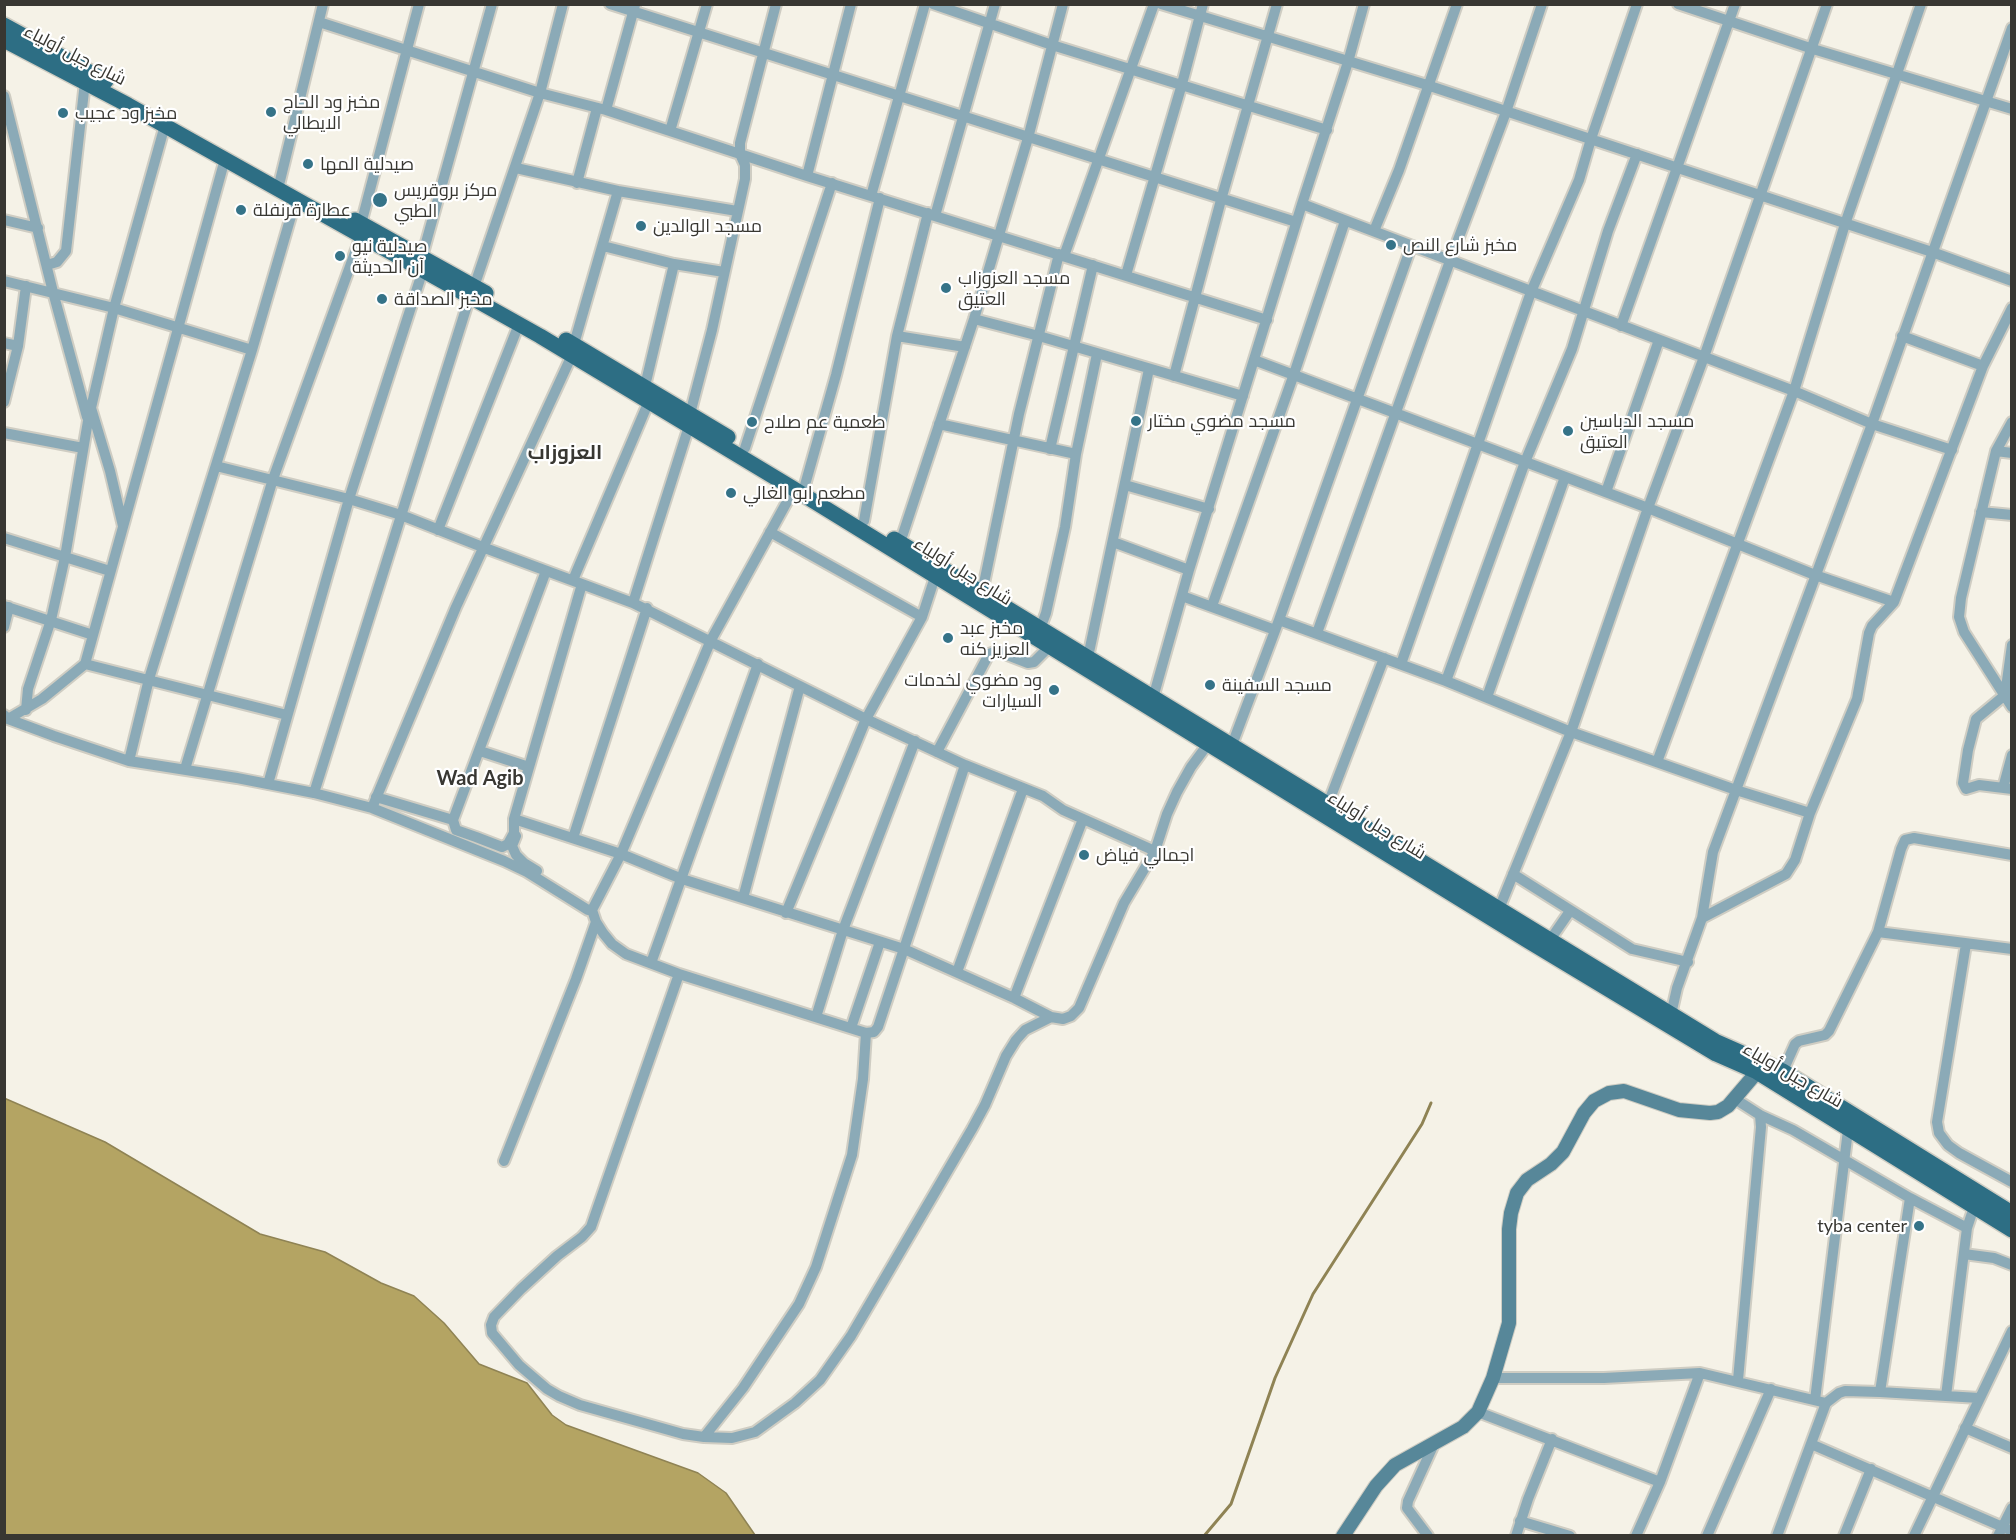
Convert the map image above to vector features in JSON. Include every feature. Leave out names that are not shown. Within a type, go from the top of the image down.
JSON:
[{"type":"main road","name":"شارع جبل أولياء","points":[[4,25],[647,393],[843,514],[935,577],[1420,875],[1669,1019],[1783,1071],[2012,1213]]},
{"type":"main road","name":"شارع جبل أولياء","points":[[4,40],[225,159],[279,184],[296,199],[361,230]]},
{"type":"main road","name":"شارع جبل أولياء","points":[[472,291],[519,324],[573,350]]},
{"type":"main road","name":"شارع جبل أولياء","points":[[690,420],[745,448],[799,487]]},
{"type":"main road","name":"شارع جبل أولياء","points":[[843,514],[864,521],[1088,657],[1550,940],[1669,1019],[1716,1054],[1757,1072],[1974,1208],[2011,1228]]},
{"type":"street","points":[[279,184],[324,4]]},
{"type":"street","points":[[185,769],[273,479],[361,230],[419,4]]},
{"type":"street","points":[[268,784],[349,499],[422,263],[492,4]]},
{"type":"street","points":[[314,793],[472,291],[540,93],[563,4]]},
{"type":"street","points":[[610,4],[634,8],[763,54],[1296,222]]},
{"type":"street","points":[[670,131],[707,4]]},
{"type":"street","points":[[633,603],[690,420],[712,330],[746,172],[740,154],[740,143],[776,4]]},
{"type":"street","points":[[807,176],[851,4]]},
{"type":"street","points":[[925,4],[899,96],[836,375],[799,487],[770,532],[711,640],[621,854],[592,910],[596,922],[612,944],[626,954],[679,974],[866,1033],[874,1032],[878,1027],[965,765]]},
{"type":"street","points":[[933,4],[1052,45],[1327,130]]},
{"type":"street","points":[[864,521],[897,336],[995,4]]},
{"type":"street","points":[[900,543],[974,319],[1028,138],[1063,4]]},
{"type":"street","points":[[982,593],[1014,441],[1039,336],[1062,255],[1099,160],[1154,4]]},
{"type":"street","points":[[1161,4],[1266,38],[1427,85],[1932,252],[2012,281]]},
{"type":"street","points":[[1126,275],[1203,4]]},
{"type":"street","points":[[1174,376],[1194,296],[1277,4]]},
{"type":"street","points":[[1153,698],[1189,570],[1296,222],[1327,130],[1364,4]]},
{"type":"street","points":[[1374,231],[1399,170],[1457,4]]},
{"type":"street","points":[[1317,633],[1450,261],[1506,112],[1542,4]]},
{"type":"street","points":[[1401,664],[1532,292],[1573,197],[1637,4]]},
{"type":"street","points":[[1678,4],[2012,109]]},
{"type":"street","points":[[1621,326],[1735,4]]},
{"type":"street","points":[[1499,909],[1571,732],[1647,508],[1704,357],[1827,4]]},
{"type":"street","points":[[1657,762],[1794,391],[1845,224],[1920,4]]},
{"type":"street","points":[[577,183],[634,8]]},
{"type":"street","points":[[319,22],[540,93],[602,109],[807,176],[1267,320]]},
{"type":"street","points":[[1669,1019],[1677,988],[1702,918],[1713,852],[1872,424],[2012,28]]},
{"type":"street","points":[[47,265],[57,262],[66,251],[85,82]]},
{"type":"street","points":[[4,96],[9,137],[38,228],[87,421]]},
{"type":"street","points":[[26,710],[28,689],[51,620],[65,557],[87,421],[114,308],[165,125]]},
{"type":"street","points":[[1446,681],[1525,462],[1572,349],[1608,231],[1637,154]]},
{"type":"street","points":[[6,717],[26,710],[85,664],[225,159]]},
{"type":"street","points":[[516,168],[577,183],[737,211]]},
{"type":"street","points":[[745,448],[832,183]]},
{"type":"street","points":[[374,802],[456,607],[485,548],[573,350],[618,190]]},
{"type":"street","points":[[129,761],[149,679],[252,351],[296,199]]},
{"type":"street","points":[[1302,204],[1794,391],[1872,424],[1952,450]]},
{"type":"street","points":[[4,220],[38,228]]},
{"type":"street","points":[[1212,606],[1345,221]]},
{"type":"street","points":[[603,246],[674,264],[724,272]]},
{"type":"street","points":[[1232,746],[1411,247]]},
{"type":"street","points":[[546,571],[453,820],[456,830],[502,847],[508,844],[514,833],[578,582],[647,393],[674,264]]},
{"type":"street","points":[[1050,449],[1093,265]]},
{"type":"street","points":[[4,281],[114,308],[252,351]]},
{"type":"street","points":[[4,402],[18,346],[26,286]]},
{"type":"street","points":[[1702,918],[1786,874],[1795,860],[1810,813],[1857,699],[1869,633],[1872,626],[1894,602],[1983,366],[2012,308]]},
{"type":"street","points":[[974,319],[1243,396]]},
{"type":"street","points":[[438,530],[519,324]]},
{"type":"street","points":[[897,336],[964,346]]},
{"type":"street","points":[[1902,336],[1983,366]]},
{"type":"street","points":[[1606,492],[1659,340]]},
{"type":"street","points":[[4,343],[18,346]]},
{"type":"street","points":[[1040,629],[1047,613],[1065,527],[1076,454],[1097,354]]},
{"type":"street","points":[[1254,360],[1606,492],[1815,575],[1894,602]]},
{"type":"street","points":[[1088,657],[1149,369]]},
{"type":"street","points":[[91,407],[110,471],[123,527]]},
{"type":"street","points":[[2012,422],[1996,451],[1961,598],[1959,616],[1964,633],[2012,707]]},
{"type":"street","points":[[939,424],[1076,454]]},
{"type":"street","points":[[4,433],[83,448]]},
{"type":"street","points":[[1996,451],[2012,453]]},
{"type":"street","points":[[216,466],[349,499],[401,515],[646,608],[866,719],[965,765],[1043,796],[1063,810],[1155,851]]},
{"type":"street","points":[[1487,697],[1565,477]]},
{"type":"street","points":[[1125,485],[1209,509]]},
{"type":"street","points":[[1981,512],[2012,515]]},
{"type":"street","points":[[770,532],[922,617]]},
{"type":"street","points":[[4,538],[111,571]]},
{"type":"street","points":[[1113,542],[1189,570]]},
{"type":"street","points":[[786,913],[866,719],[922,617],[935,577]]},
{"type":"street","points":[[1182,596],[1277,625],[1317,633],[1446,681],[1571,732],[1736,790],[1810,813]]},
{"type":"street","points":[[4,627],[7,607],[93,635]]},
{"type":"street","points":[[573,838],[646,608]]},
{"type":"street","points":[[2012,645],[2005,695],[1976,719],[1963,783],[1966,789],[1979,786],[2007,789],[2012,755]]},
{"type":"street","points":[[937,752],[989,654],[997,651],[1028,663],[1034,662],[1049,647]]},
{"type":"street","points":[[1328,804],[1384,658]]},
{"type":"street","points":[[85,664],[287,715]]},
{"type":"street","points":[[651,963],[758,664]]},
{"type":"street","points":[[742,898],[800,686]]},
{"type":"street","points":[[6,717],[129,761],[374,802],[453,820]]},
{"type":"street","points":[[816,1017],[843,930],[915,741]]},
{"type":"street","points":[[517,820],[621,854],[682,879],[904,950],[957,972],[1051,1017],[1063,1019],[1071,1016],[1079,1008],[1124,903],[1155,851],[1177,792],[1191,767],[1208,744]]},
{"type":"street","points":[[480,751],[529,767]]},
{"type":"street","points":[[957,972],[1023,789]]},
{"type":"street","points":[[374,802],[527,872],[588,910],[592,910]]},
{"type":"street","points":[[1014,998],[1083,819]]},
{"type":"street","points":[[517,820],[512,846],[516,855],[538,871],[557,890]]},
{"type":"street","points":[[1783,1071],[1795,1044],[1825,1035],[1829,1031],[1878,932],[1900,849],[1905,840],[1914,838],[2012,855]]},
{"type":"street","points":[[1513,874],[1632,949],[1688,962]]},
{"type":"street","points":[[1550,940],[1570,911]]},
{"type":"street","points":[[504,1161],[596,922]]},
{"type":"street","points":[[1878,932],[2012,949]]},
{"type":"street","points":[[851,1028],[880,942]]},
{"type":"street","points":[[1966,944],[1937,1122],[1939,1133],[1959,1153],[2012,1182]]},
{"type":"street","points":[[679,974],[591,1227],[521,1289],[494,1317],[491,1325],[492,1333],[519,1365],[547,1389],[559,1396],[580,1405],[684,1434],[704,1437],[732,1438],[755,1432],[795,1403],[820,1380],[850,1336],[972,1129],[1006,1056],[1016,1040],[1026,1030],[1051,1017]]},
{"type":"street","points":[[704,1437],[742,1388],[799,1304],[813,1275],[852,1155],[863,1079],[866,1033]]},
{"type":"street","points":[[1343,1536],[1385,1474],[1407,1458],[1463,1427],[1478,1412],[1493,1378],[1509,1323],[1509,1229],[1517,1193],[1527,1180],[1551,1164],[1563,1152],[1590,1106],[1600,1096],[1624,1091],[1679,1110],[1710,1113],[1722,1110],[1735,1099],[1757,1072]]},
{"type":"street","points":[[1735,1099],[1760,1115],[1793,1130],[1910,1198],[1967,1228]]},
{"type":"street","points":[[1737,1380],[1761,1134],[1760,1115]]},
{"type":"street","points":[[1777,1536],[1811,1444],[1821,1401],[1848,1130]]},
{"type":"street","points":[[1881,1392],[1910,1198]]},
{"type":"street","points":[[1946,1396],[1967,1228],[1974,1208]]},
{"type":"street","points":[[1964,1254],[1994,1258],[2012,1265]]},
{"type":"street","points":[[1914,1536],[2012,1331]]},
{"type":"street","points":[[1493,1378],[1604,1378],[1700,1373],[1821,1401],[1845,1391],[1979,1398]]},
{"type":"street","points":[[1636,1536],[1660,1482],[1700,1373]]},
{"type":"street","points":[[1707,1536],[1771,1389]]},
{"type":"street","points":[[1478,1412],[1660,1482]]},
{"type":"street","points":[[1965,1428],[2012,1448]]},
{"type":"street","points":[[1516,1536],[1552,1439]]},
{"type":"street","points":[[1428,1536],[1407,1508],[1434,1444]]},
{"type":"street","points":[[1811,1444],[1871,1469],[2004,1531],[2012,1508]]},
{"type":"street","points":[[1844,1536],[1871,1469]]},
{"type":"street","points":[[1520,1521],[1570,1536]]},
{"type":"shaded area","points":[[4,1098],[105,1142],[260,1234],[325,1252],[381,1283],[414,1296],[444,1323],[479,1364],[527,1383],[552,1415],[566,1425],[698,1473],[726,1493],[755,1535],[5,1535]]},
{"type":"waterway","points":[[1204,1536],[1231,1504],[1275,1378],[1313,1294],[1422,1124],[1431,1103]]},
{"type":"place","name":"مخبز ود الحاج الايطالي","points":[[271,112]]},
{"type":"place","name":"مخبز ود عجيب","points":[[63,113]]},
{"type":"place","name":"صيدلية المها","points":[[308,164]]},
{"type":"place","name":"مركز بروقريس الطبي","points":[[380,200]]},
{"type":"place","name":"عطارة قرنفلة","points":[[241,210]]},
{"type":"place","name":"مسجد الوالدين","points":[[641,226]]},
{"type":"place","name":"مخبز شارع النص","points":[[1391,245]]},
{"type":"place","name":"صيدلية نيو آن الحديثة","points":[[340,256]]},
{"type":"place","name":"مسجد العزوزاب العتيق","points":[[946,288]]},
{"type":"place","name":"مخبز الصداقة","points":[[382,299]]},
{"type":"place","name":"مسجد مضوي مختار","points":[[1136,421]]},
{"type":"place","name":"طعمية عم صلاح","points":[[752,422]]},
{"type":"place","name":"مسجد الدباسين العتيق","points":[[1568,431]]},
{"type":"place","name":"مطعم ابو الغالي","points":[[731,493]]},
{"type":"place","name":"مخبز عبد العزيز كنه","points":[[948,638]]},
{"type":"place","name":"مسجد السفينة","points":[[1210,685]]},
{"type":"place","name":"ود مضوي لخدمات السيارات","points":[[1054,690]]},
{"type":"place","name":"اجمالي فياض","points":[[1084,855]]},
{"type":"place","name":"tyba center","points":[[1919,1226]]},
{"type":"district","name":"العزوزاب","points":[[565,453]]},
{"type":"district","name":"Wad Agib","points":[[480,779]]}]
